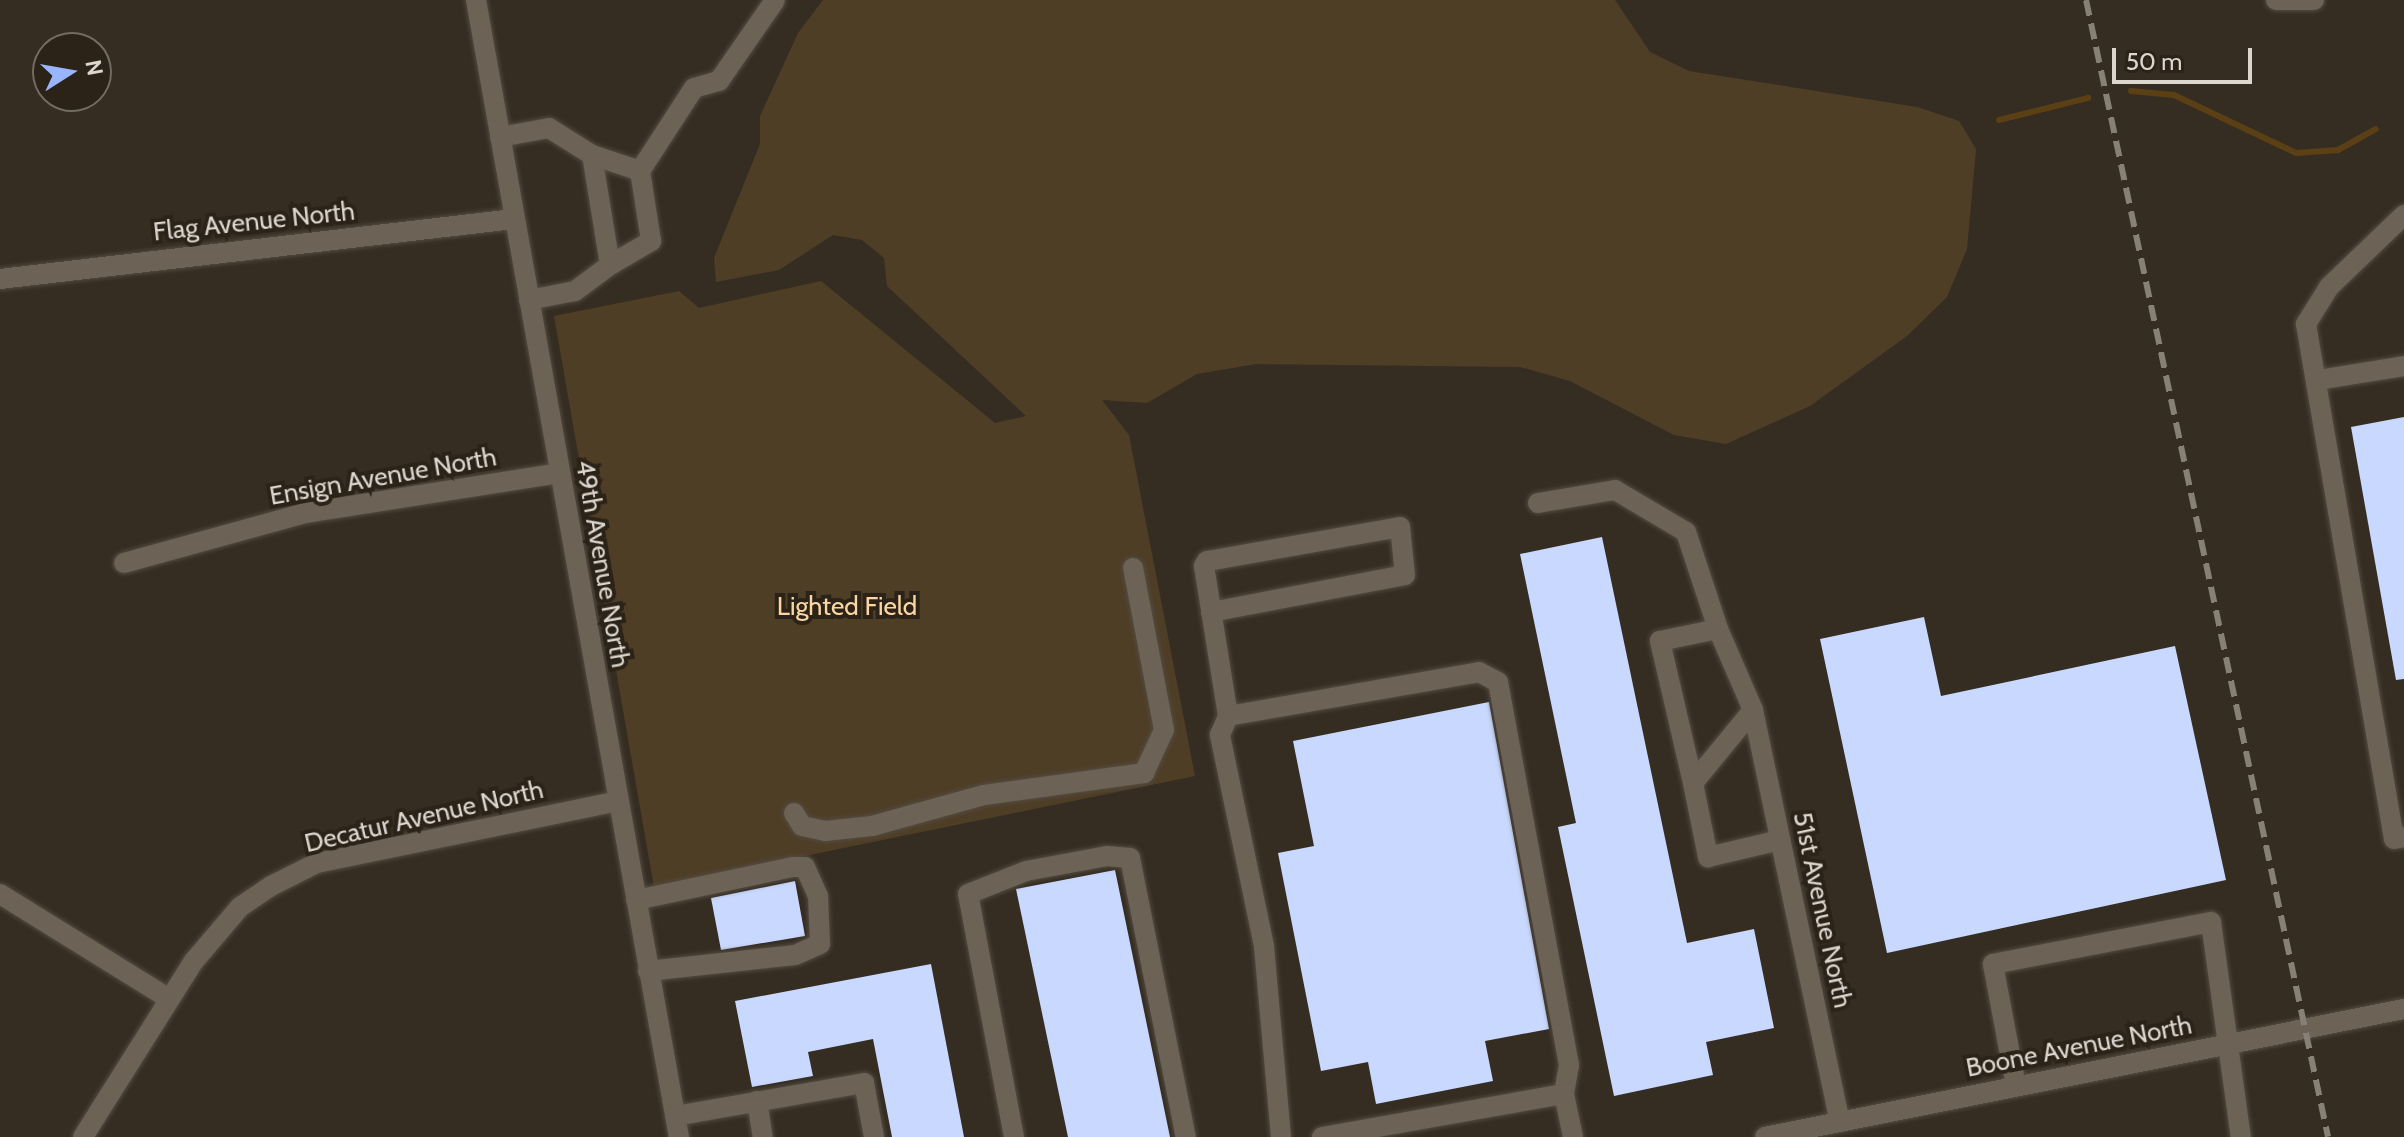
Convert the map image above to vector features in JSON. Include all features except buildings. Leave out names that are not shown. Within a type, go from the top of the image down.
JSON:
[{"type":"street","name":"49th Avenue North","points":[[476,0],[679,1137]]},
{"type":"street","points":[[529,300],[575,291],[610,265],[651,241],[640,171],[694,88],[719,81],[775,0]]},
{"type":"street","points":[[2276,0],[2314,0]]},
{"type":"street","points":[[500,137],[549,128],[592,155],[640,171]]},
{"type":"street","points":[[592,155],[610,265]]},
{"type":"street","points":[[2404,215],[2329,287],[2306,324],[2394,839],[2404,837]]},
{"type":"street","name":"Flag Avenue North","points":[[0,279],[514,219]]},
{"type":"street","points":[[2318,380],[2404,366]]},
{"type":"street","name":"Ensign Avenue North","points":[[124,563],[305,513],[559,473]]},
{"type":"street","name":"51st Avenue North","points":[[1538,503],[1615,490],[1686,532],[1718,629],[1753,710],[1780,840],[1854,1125]]},
{"type":"street","points":[[1211,612],[1405,575],[1400,527],[1207,561],[1211,612],[1228,716],[1220,735],[1264,946],[1281,1137]]},
{"type":"street","points":[[794,813],[802,826],[856,828],[984,795],[1144,773],[1164,730],[1133,568]]},
{"type":"street","points":[[1718,629],[1660,641],[1708,857],[1780,840]]},
{"type":"street","points":[[1228,716],[1479,672],[1498,682],[1569,1065],[1564,1094],[1573,1137]]},
{"type":"street","points":[[1693,783],[1753,710]]},
{"type":"street","name":"Decatur Avenue North","points":[[83,1137],[168,998],[240,907],[317,863],[619,801]]},
{"type":"street","points":[[1014,1137],[968,894],[1026,871],[1107,856],[1130,858],[1186,1137]]},
{"type":"street","points":[[636,900],[792,867],[805,867],[818,896],[820,944],[795,955],[648,971]]},
{"type":"street","points":[[0,894],[168,998]]},
{"type":"street","points":[[2016,1086],[1993,964],[2211,922],[2225,1045],[2241,1137]]},
{"type":"street","name":"Boone Avenue North","points":[[1776,1136],[1854,1125],[2016,1086],[2404,1009]]},
{"type":"street","points":[[675,1116],[864,1083],[874,1137]]},
{"type":"street","points":[[1322,1137],[1564,1094]]},
{"type":"street","points":[[757,1101],[763,1137]]},
{"type":"green space","name":"Lighted Field","points":[[823,0],[1615,0],[1650,52],[1689,71],[1917,107],[1959,121],[1976,149],[1967,249],[1947,297],[1907,336],[1810,406],[1726,444],[1674,435],[1570,381],[1520,367],[1256,364],[1197,374],[1147,403],[1102,400],[1129,435],[1195,776],[654,887],[554,316],[679,291],[699,308],[821,281],[995,423],[1026,416],[887,286],[884,258],[862,240],[833,235],[779,270],[716,282],[714,258],[760,144],[760,116],[798,33]]},
{"type":"waterway","points":[[2131,91],[2174,95],[2296,153],[2338,150],[2376,129]]},
{"type":"waterway","points":[[1999,120],[2088,98]]},
{"type":"railway","points":[[2086,0],[2328,1137]]}]
